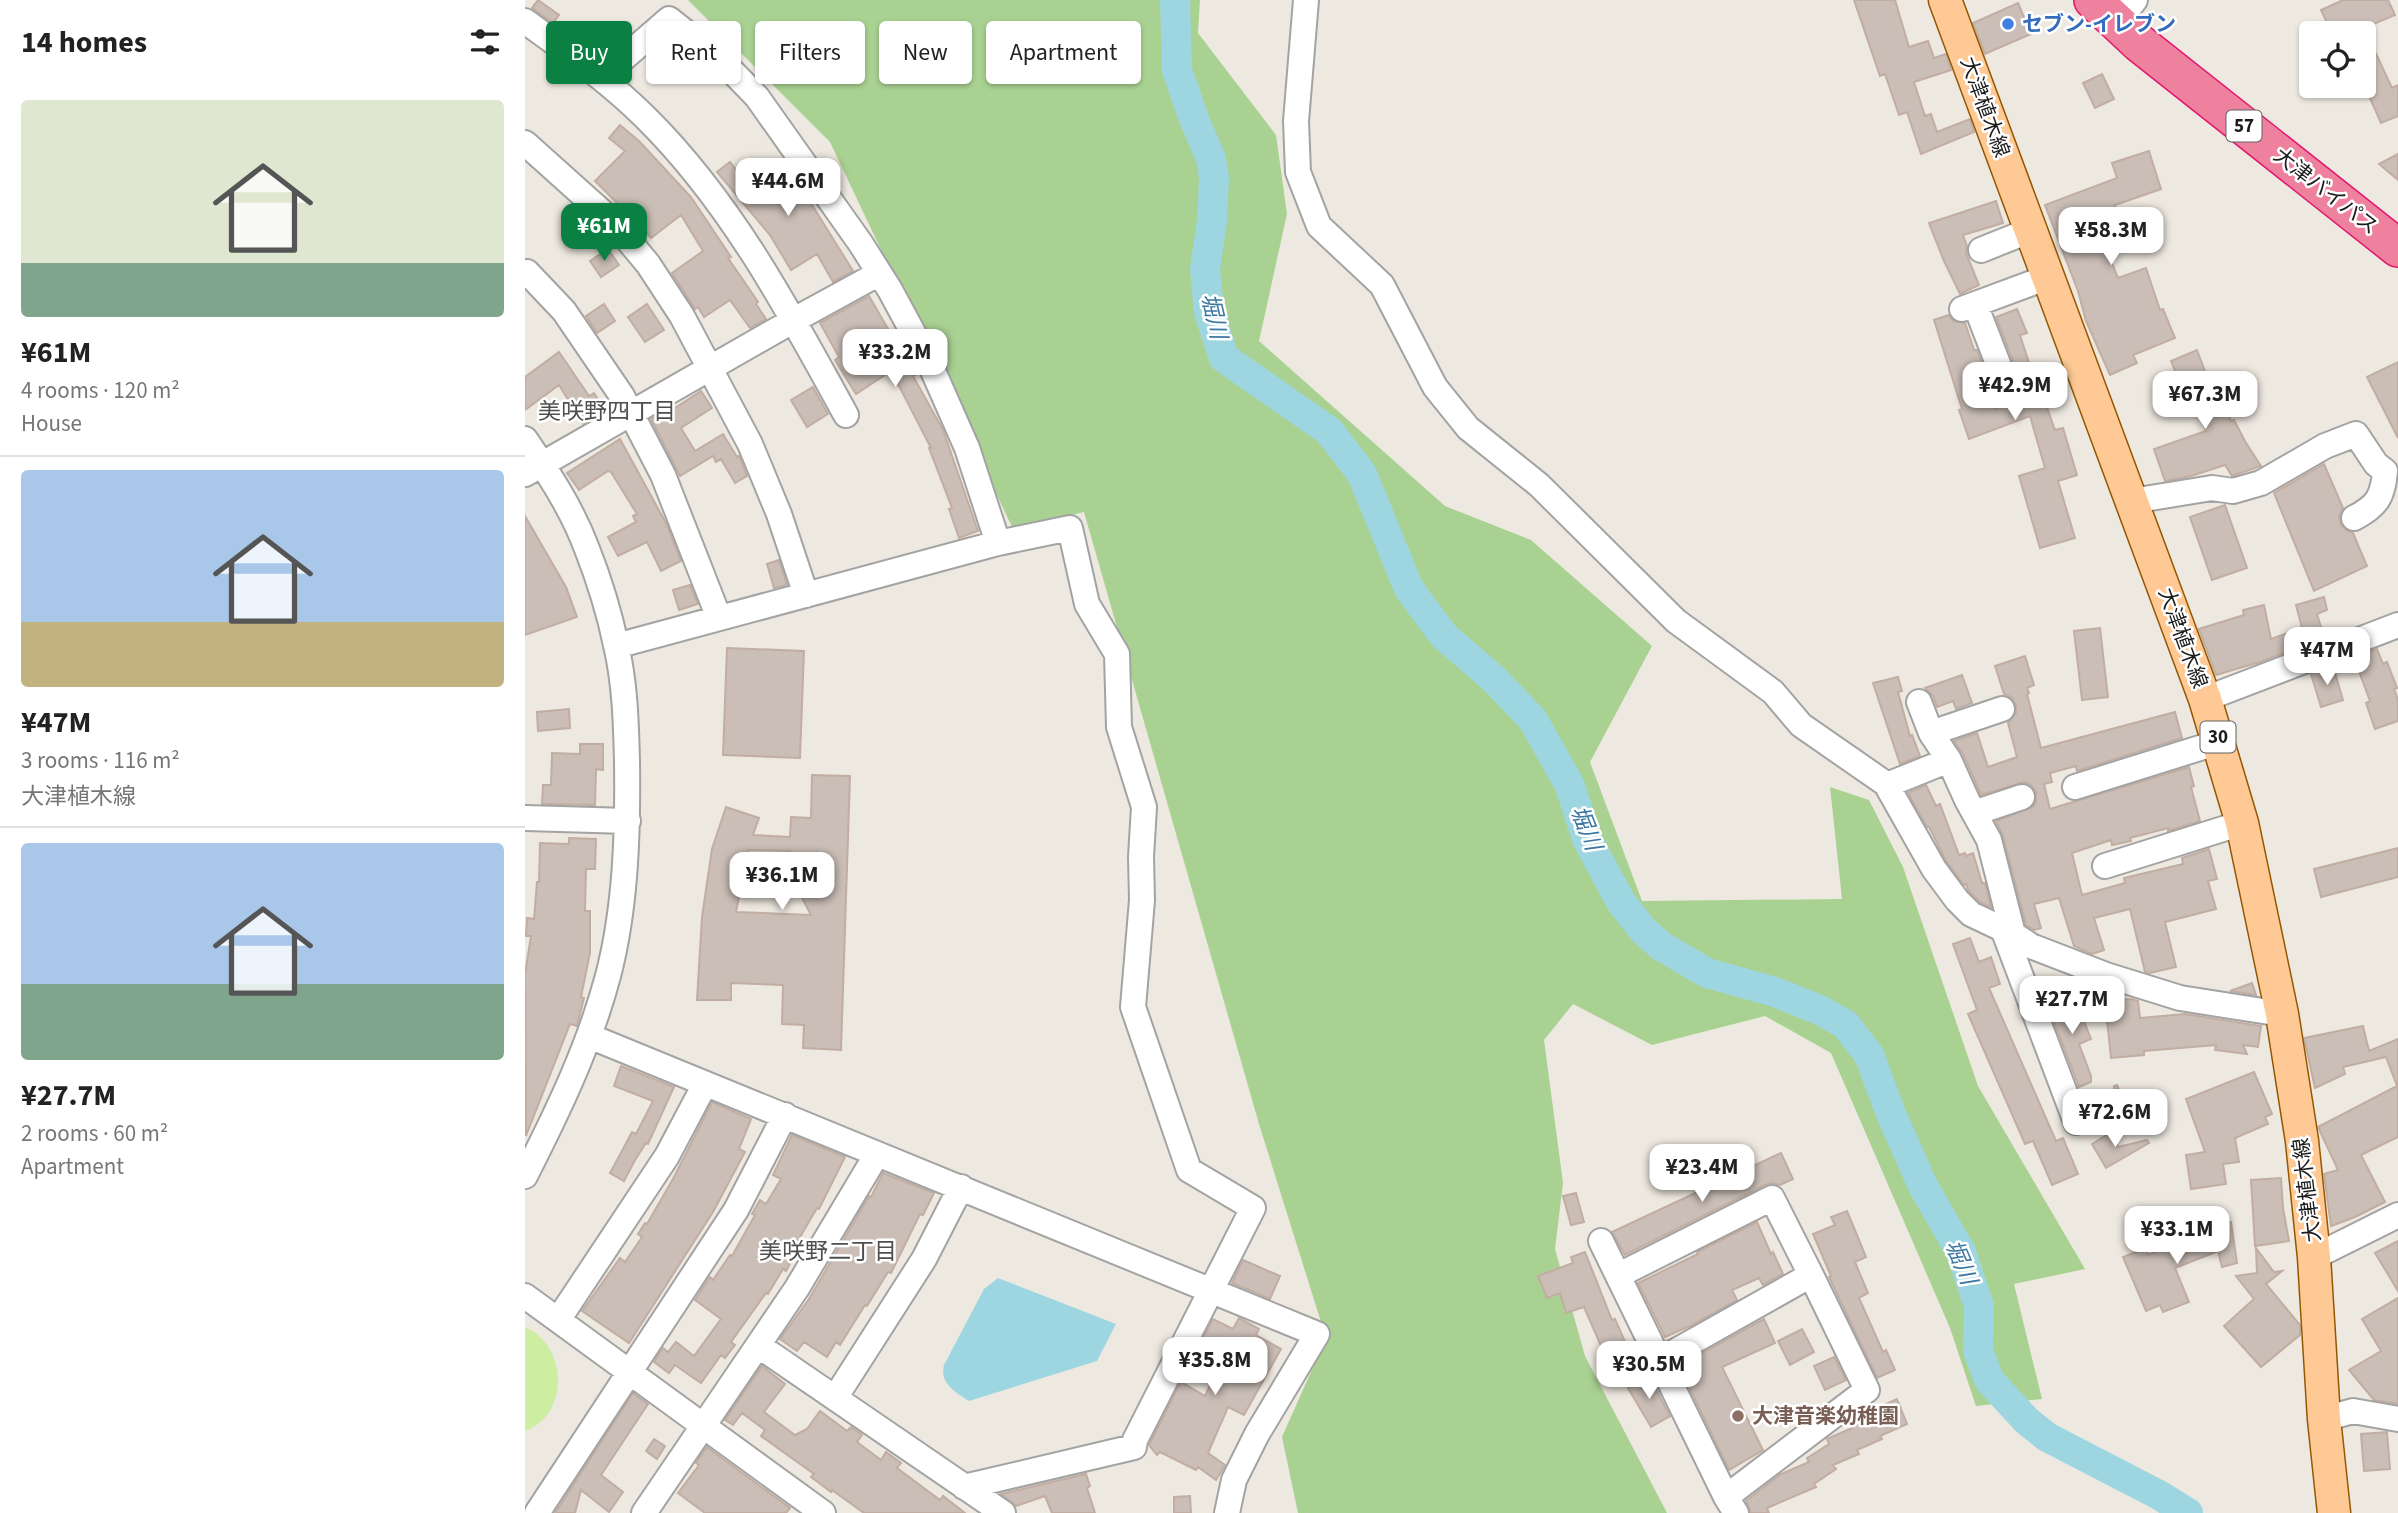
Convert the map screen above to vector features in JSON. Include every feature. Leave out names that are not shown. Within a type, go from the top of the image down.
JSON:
[{"type":"highway","name":"大津バイパス","points":[[2093,0],[2139,43],[2398,248]]},
{"type":"highway","name":"大津バイパス","points":[[2130,2],[2398,219]]},
{"type":"main road","name":"大津植木線","points":[[1945,0],[2205,698],[2242,823],[2283,1014],[2302,1141],[2334,1513]]},
{"type":"street","points":[[1306,0],[1296,121],[1298,172],[1319,226],[1382,285],[1435,387],[1468,428],[1539,485],[1676,621],[1773,692],[1801,725],[1887,785],[1934,869],[1971,914],[2031,946],[2081,966],[2180,998],[2283,1014]]},
{"type":"street","points":[[632,51],[669,19],[723,63],[757,97],[861,244],[890,290],[930,364],[967,448],[998,543]]},
{"type":"street","points":[[525,21],[546,36]]},
{"type":"street","points":[[610,84],[647,119],[700,180],[746,243],[794,320],[846,415]]},
{"type":"street","points":[[525,143],[612,221],[648,264],[682,316],[750,444],[779,514],[806,595]]},
{"type":"street","points":[[1980,250],[2031,230]]},
{"type":"street","points":[[527,272],[564,311],[622,397],[663,475],[719,618]]},
{"type":"street","points":[[534,469],[878,274]]},
{"type":"street","points":[[2007,387],[1968,307],[2048,277]]},
{"type":"street","points":[[2132,501],[2212,488],[2232,491],[2261,483],[2325,446],[2356,434],[2376,464],[2385,471],[2384,489],[2371,509],[2354,518]]},
{"type":"street","points":[[525,439],[534,469],[563,495],[587,549],[617,646],[626,718],[628,821],[620,917],[608,975],[568,1090],[525,1176]]},
{"type":"street","points":[[617,646],[998,543],[1070,528],[1087,604],[1117,654],[1119,727],[1144,807],[1142,900],[1133,1007],[1189,1170],[1253,1208],[1133,1447],[964,1487]]},
{"type":"street","points":[[2205,698],[2398,625]]},
{"type":"street","points":[[1919,702],[1931,733],[1949,760],[1989,840],[2008,932],[2076,1122]]},
{"type":"street","points":[[1931,733],[2002,709]]},
{"type":"street","points":[[2075,787],[2219,742]]},
{"type":"street","points":[[1887,785],[1949,760]]},
{"type":"street","points":[[1974,813],[2022,797]]},
{"type":"street","points":[[525,818],[628,821]]},
{"type":"street","points":[[2105,866],[2242,823]]},
{"type":"street","points":[[589,1036],[1317,1334],[1257,1434],[1234,1480],[1227,1513]]},
{"type":"street","points":[[558,1320],[667,1156],[705,1084]]},
{"type":"street","points":[[525,1508],[535,1513],[736,1210],[785,1115]]},
{"type":"street","points":[[653,1510],[703,1425],[797,1288],[877,1154]]},
{"type":"street","points":[[835,1398],[924,1259],[961,1187]]},
{"type":"street","points":[[1601,1241],[1731,1505],[1867,1390],[1772,1198],[1619,1275]]},
{"type":"street","points":[[2314,1257],[2398,1215]]},
{"type":"street","points":[[1660,1360],[1811,1275]]},
{"type":"street","points":[[525,1296],[823,1513]]},
{"type":"street","points":[[759,1346],[1003,1513]]},
{"type":"street","points":[[2324,1419],[2353,1411],[2398,1419]]},
{"type":"green space","points":[[688,0],[1200,0],[1198,33],[1276,135],[1287,214],[1259,341],[1445,506],[1531,540],[1652,646],[1590,762],[1642,901],[1842,899],[1830,787],[1869,800],[1903,867],[1978,1086],[2085,1269],[2014,1284],[2042,1399],[1976,1406],[1950,1328],[1831,1053],[1765,1016],[1652,1045],[1573,1004],[1544,1040],[1563,1183],[1555,1249],[1585,1356],[1667,1513],[1298,1513],[1282,1437],[1326,1338],[1259,1124],[1084,512],[1013,529],[830,142],[772,84],[865,84],[865,21],[755,21],[755,67],[741,53],[741,21],[709,21]]},
{"type":"green space","points":[[525,1327],[539,1336],[549,1349],[556,1364],[558,1380],[556,1396],[550,1410],[540,1422],[525,1431]]},
{"type":"water","points":[[998,1278],[1116,1324],[1097,1361],[969,1401],[954,1391],[944,1377],[944,1365],[984,1289]]},
{"type":"building","points":[[538,0],[559,15],[554,21],[550,21],[532,8]]},
{"type":"building","points":[[1854,0],[1895,0],[1909,47],[1928,41],[1934,58],[1946,54],[1951,70],[1914,82],[1925,116],[1931,114],[1937,132],[1970,119],[1974,132],[1921,154],[1907,112],[1899,115],[1885,74],[1880,76]]},
{"type":"building","points":[[2343,0],[2388,0],[2395,15],[2376,23],[2326,21],[2321,10]]},
{"type":"building","points":[[2018,3],[2031,34],[1985,54],[1973,23]]},
{"type":"building","points":[[2376,54],[2392,88],[2398,85],[2398,116],[2381,123],[2370,98],[2376,98]]},
{"type":"building","points":[[2102,74],[2114,99],[2095,108],[2083,83]]},
{"type":"building","points":[[620,125],[639,141],[691,197],[731,257],[728,258],[758,302],[756,304],[766,319],[750,328],[730,300],[704,317],[698,307],[695,309],[672,273],[703,251],[681,215],[651,238],[632,213],[630,216],[595,181],[625,151],[609,138]]},
{"type":"building","points":[[2149,151],[2161,189],[2115,205],[2116,209],[2093,217],[2118,278],[2146,268],[2160,310],[2163,309],[2175,338],[2133,355],[2137,363],[2110,375],[2086,321],[2078,291],[2045,205],[2117,178],[2112,163]]},
{"type":"building","points":[[2398,154],[2398,180],[2379,164]]},
{"type":"building","points":[[780,159],[853,271],[833,282],[817,254],[791,270],[770,235],[717,172],[730,162],[747,184]]},
{"type":"building","points":[[1996,201],[2003,223],[1963,235],[1967,246],[1966,253],[1979,285],[1960,294],[1929,223]]},
{"type":"building","points":[[608,249],[619,265],[601,277],[590,261]]},
{"type":"building","points":[[869,296],[899,348],[903,345],[918,373],[913,376],[943,430],[978,531],[959,538],[949,509],[952,508],[931,448],[898,384],[895,385],[888,373],[856,394],[835,360],[839,357],[820,323]]},
{"type":"building","points":[[604,304],[615,321],[597,333],[586,316]]},
{"type":"building","points":[[647,304],[664,330],[645,342],[628,317]]},
{"type":"building","points":[[2017,309],[2027,333],[2020,335],[2041,400],[2044,399],[2055,430],[2063,428],[2077,475],[2058,481],[2075,538],[2040,548],[2019,476],[2045,468],[2030,416],[1969,439],[1934,320],[1949,315],[1953,321],[1965,323],[1974,350],[1977,350],[1983,366],[1972,369],[1985,406],[1993,403],[1995,409],[2021,400],[2021,382],[1996,317]]},
{"type":"building","points":[[2197,350],[2211,387],[2216,385],[2231,421],[2234,420],[2261,466],[2232,476],[2225,465],[2165,481],[2154,449],[2206,431],[2188,386],[2182,388],[2171,361]]},
{"type":"building","points":[[559,352],[589,396],[594,393],[605,411],[583,424],[559,385],[525,410],[525,377]]},
{"type":"building","points":[[2398,362],[2398,438],[2367,377]]},
{"type":"building","points":[[813,387],[828,414],[807,427],[791,400]]},
{"type":"building","points":[[701,391],[712,408],[681,428],[695,451],[723,434],[737,457],[739,456],[747,476],[735,483],[721,459],[716,462],[713,456],[680,476],[651,419],[659,414],[661,417]]},
{"type":"building","points":[[620,439],[666,523],[681,561],[661,571],[647,542],[618,556],[608,537],[636,522],[633,516],[637,514],[611,472],[608,471],[579,490],[567,473]]},
{"type":"building","points":[[2324,464],[2343,508],[2339,517],[2341,525],[2353,533],[2367,566],[2314,591],[2274,493]]},
{"type":"building","points":[[2225,505],[2247,568],[2212,580],[2190,517]]},
{"type":"building","points":[[525,516],[566,587],[577,617],[525,635]]},
{"type":"building","points":[[779,560],[787,585],[774,588],[767,564]]},
{"type":"building","points":[[690,585],[698,604],[679,610],[673,590]]},
{"type":"building","points":[[2324,597],[2327,610],[2317,614],[2324,637],[2260,662],[2216,675],[2199,629],[2244,615],[2243,610],[2264,605],[2271,639],[2302,628],[2296,605]]},
{"type":"building","points":[[2100,628],[2108,697],[2082,700],[2074,631]]},
{"type":"building","points":[[727,648],[804,651],[800,758],[723,755]]},
{"type":"building","points":[[2377,649],[2383,664],[2387,662],[2397,688],[2394,689],[2398,700],[2398,721],[2375,729],[2366,703],[2370,701],[2354,658]]},
{"type":"building","points":[[2025,656],[2034,685],[2027,688],[2027,694],[2041,748],[2175,712],[2182,738],[2077,771],[2076,766],[2050,773],[2052,782],[2044,784],[2050,809],[2189,767],[2200,821],[2168,831],[2168,828],[2130,838],[2131,841],[2112,845],[2111,840],[2072,853],[2082,895],[2125,883],[2124,878],[2183,864],[2182,858],[2209,849],[2217,879],[2208,881],[2216,909],[2165,922],[2176,967],[2145,972],[2130,909],[2094,918],[2104,950],[2092,954],[2074,946],[2059,898],[2034,904],[2041,928],[2034,930],[2026,925],[2003,836],[1996,821],[2033,807],[2036,792],[2031,785],[2024,782],[1981,795],[1963,754],[1954,741],[1977,733],[1988,767],[2017,757],[2008,723],[2016,713],[2016,705],[2011,697],[2004,694],[1995,666]]},
{"type":"building","points":[[2333,666],[2343,700],[2321,707],[2311,674]]},
{"type":"building","points":[[1962,675],[1972,703],[1956,709],[1953,701],[1937,707],[1933,696],[1925,688]]},
{"type":"building","points":[[1898,677],[1902,691],[1898,692],[1910,736],[1912,735],[1920,756],[1900,764],[1873,683]]},
{"type":"building","points":[[569,709],[570,728],[538,731],[537,712]]},
{"type":"building","points":[[580,744],[603,744],[603,770],[596,769],[595,805],[542,804],[543,785],[551,785],[552,753],[580,754]]},
{"type":"building","points":[[812,775],[850,776],[841,1050],[803,1048],[804,1025],[782,1024],[783,985],[731,983],[731,1000],[697,1000],[702,917],[712,849],[726,807],[759,818],[753,835],[790,837],[791,817],[811,818]],"holes":[[[748,850],[790,851],[790,863],[818,864],[798,890],[811,915],[736,912]]]},
{"type":"building","points":[[1926,785],[1936,806],[1940,804],[1959,855],[1973,853],[1991,907],[1980,902],[1968,890],[1946,861],[1908,793]]},
{"type":"building","points":[[569,838],[596,839],[595,869],[586,869],[585,911],[590,911],[590,953],[581,997],[584,998],[577,1026],[570,1024],[526,1136],[525,974],[531,936],[526,936],[527,918],[534,919],[540,843],[569,844]]},
{"type":"building","points":[[2398,848],[2398,877],[2321,897],[2314,869]]},
{"type":"building","points":[[1970,938],[1979,962],[1991,957],[2000,984],[1989,988],[2056,1141],[2063,1138],[2078,1174],[2052,1185],[2033,1141],[2025,1144],[1968,1014],[1977,1010],[1953,944]]},
{"type":"building","points":[[2252,983],[2256,995],[2230,991]]},
{"type":"building","points":[[2074,996],[2091,1039],[2079,1044],[2091,1082],[2079,1087],[2048,1006]]},
{"type":"building","points":[[2105,1001],[2138,1001],[2140,1018],[2185,1014],[2261,1026],[2258,1047],[2243,1045],[2247,1054],[2215,1050],[2216,1045],[2144,1051],[2144,1055],[2111,1058]]},
{"type":"building","points":[[2363,1026],[2369,1051],[2398,1039],[2398,1137],[2361,1155],[2385,1202],[2331,1226],[2324,1174],[2338,1170],[2318,1127],[2397,1086],[2386,1057],[2343,1067],[2345,1074],[2315,1088],[2304,1038]]},
{"type":"building","points":[[621,1066],[674,1087],[648,1144],[646,1143],[624,1181],[610,1173],[632,1132],[636,1134],[653,1101],[614,1086]]},
{"type":"building","points":[[2254,1072],[2272,1114],[2265,1117],[2268,1124],[2235,1138],[2239,1162],[2223,1164],[2226,1184],[2191,1189],[2186,1155],[2205,1152],[2186,1099]]},
{"type":"building","points":[[2117,1085],[2134,1126],[2118,1133],[2114,1086]]},
{"type":"building","points":[[712,1102],[751,1119],[739,1149],[745,1152],[713,1212],[629,1343],[582,1311],[620,1258],[625,1262],[642,1237],[638,1234],[645,1223],[647,1224],[673,1179]]},
{"type":"building","points":[[2113,1131],[2118,1147],[2147,1140],[2149,1143],[2106,1168],[2092,1144]]},
{"type":"building","points":[[792,1135],[845,1157],[819,1209],[817,1208],[793,1249],[797,1251],[786,1271],[783,1269],[768,1294],[766,1293],[731,1342],[735,1345],[725,1358],[721,1355],[701,1383],[675,1365],[669,1373],[654,1362],[663,1348],[668,1352],[676,1342],[694,1356],[721,1319],[695,1300],[710,1277],[713,1280],[730,1255],[732,1256],[755,1215],[752,1214],[760,1200],[766,1204],[781,1179],[773,1175]]},
{"type":"building","points":[[1781,1153],[1793,1179],[1780,1185],[1765,1185],[1625,1255],[1612,1232]]},
{"type":"building","points":[[883,1173],[934,1193],[923,1215],[920,1214],[891,1273],[888,1272],[840,1345],[836,1342],[827,1357],[804,1342],[797,1351],[780,1339],[809,1299]]},
{"type":"building","points":[[2281,1178],[2289,1241],[2255,1246],[2251,1180]]},
{"type":"building","points":[[1576,1193],[1584,1222],[1571,1225],[1563,1196]]},
{"type":"building","points":[[1847,1211],[1866,1257],[1855,1262],[1868,1293],[1859,1298],[1883,1352],[1886,1350],[1895,1370],[1877,1378],[1829,1277],[1831,1276],[1813,1234],[1835,1225],[1831,1217]]},
{"type":"building","points":[[1757,1222],[1783,1274],[1763,1285],[1759,1278],[1732,1290],[1737,1300],[1665,1337],[1638,1283]]},
{"type":"building","points":[[2231,1222],[2237,1263],[2222,1267],[2218,1251],[2175,1268],[2189,1302],[2163,1312],[2160,1305],[2146,1311],[2123,1257],[2146,1248],[2148,1255],[2212,1227]]},
{"type":"building","points":[[2398,1241],[2398,1291],[2375,1253]]},
{"type":"building","points":[[2256,1248],[2274,1272],[2282,1271],[2266,1284],[2300,1325],[2300,1335],[2261,1367],[2224,1326],[2254,1299],[2236,1276],[2257,1273]]},
{"type":"building","points":[[1585,1252],[1612,1320],[1615,1319],[1633,1360],[1611,1369],[1584,1307],[1566,1313],[1560,1293],[1547,1298],[1538,1276],[1573,1263],[1571,1257]]},
{"type":"building","points":[[1243,1260],[1280,1276],[1270,1299],[1232,1283]]},
{"type":"building","points":[[2398,1298],[2398,1404],[2374,1400],[2349,1370],[2381,1351],[2362,1319]]},
{"type":"building","points":[[1239,1318],[1259,1329],[1256,1335],[1281,1349],[1244,1415],[1228,1407],[1208,1453],[1225,1465],[1216,1480],[1198,1467],[1196,1470],[1160,1452],[1157,1455],[1149,1445],[1181,1382],[1205,1396],[1225,1354],[1201,1342],[1213,1319],[1233,1329]]},
{"type":"building","points":[[1764,1319],[1775,1343],[1722,1367],[1763,1450],[1729,1470],[1679,1366]]},
{"type":"building","points":[[1802,1329],[1814,1352],[1790,1365],[1778,1341]]},
{"type":"building","points":[[1834,1357],[1846,1380],[1825,1390],[1814,1366]]},
{"type":"building","points":[[762,1366],[785,1384],[764,1412],[795,1435],[807,1429],[820,1411],[847,1431],[851,1427],[862,1435],[857,1442],[881,1460],[886,1452],[901,1463],[897,1468],[940,1500],[943,1496],[965,1513],[864,1513],[811,1477],[814,1474],[761,1436],[765,1430],[742,1413],[733,1425],[725,1420]]},
{"type":"building","points":[[1649,1376],[1670,1416],[1651,1427],[1628,1388]]},
{"type":"building","points":[[633,1393],[648,1404],[601,1475],[623,1492],[609,1512],[581,1490],[575,1513],[555,1513]]},
{"type":"building","points":[[1897,1399],[1907,1424],[1857,1450],[1859,1454],[1833,1465],[1836,1469],[1814,1484],[1816,1487],[1767,1508],[1769,1513],[1751,1513],[1746,1501],[1781,1474],[1809,1462],[1807,1458],[1829,1444],[1827,1439],[1852,1428],[1850,1424]]},
{"type":"building","points":[[2387,1432],[2390,1469],[2364,1471],[2361,1434]]},
{"type":"building","points":[[654,1439],[665,1446],[657,1459],[646,1451]]},
{"type":"building","points":[[707,1447],[790,1508],[786,1513],[705,1513],[678,1493],[699,1465],[696,1463]]},
{"type":"building","points":[[1086,1474],[1090,1486],[1087,1488],[1095,1513],[1052,1513],[1045,1496],[1016,1506],[1001,1494]]},
{"type":"building","points":[[1190,1496],[1191,1513],[1174,1513],[1174,1497]]},
{"type":"waterway","name":"堀川","points":[[1175,0],[1177,70],[1211,159],[1214,178],[1212,221],[1205,269],[1209,312],[1224,358],[1329,431],[1362,474],[1409,589],[1444,636],[1494,679],[1533,720],[1570,786],[1587,839],[1621,902],[1643,930],[1661,946],[1707,973],[1775,992],[1822,1011],[1846,1025],[1869,1055],[1891,1114],[1923,1186],[1961,1252],[1979,1306],[1978,1351],[1989,1380],[2027,1421],[2047,1437],[2188,1513]]},
{"type":"place","name":"セブン-イレブン","points":[[2008,24]]},
{"type":"place","name":"大津音楽幼稚園","points":[[1738,1416]]},
{"type":"district","name":"美咲野四丁目","points":[[607,411]]},
{"type":"district","name":"美咲野二丁目","points":[[828,1251]]}]
